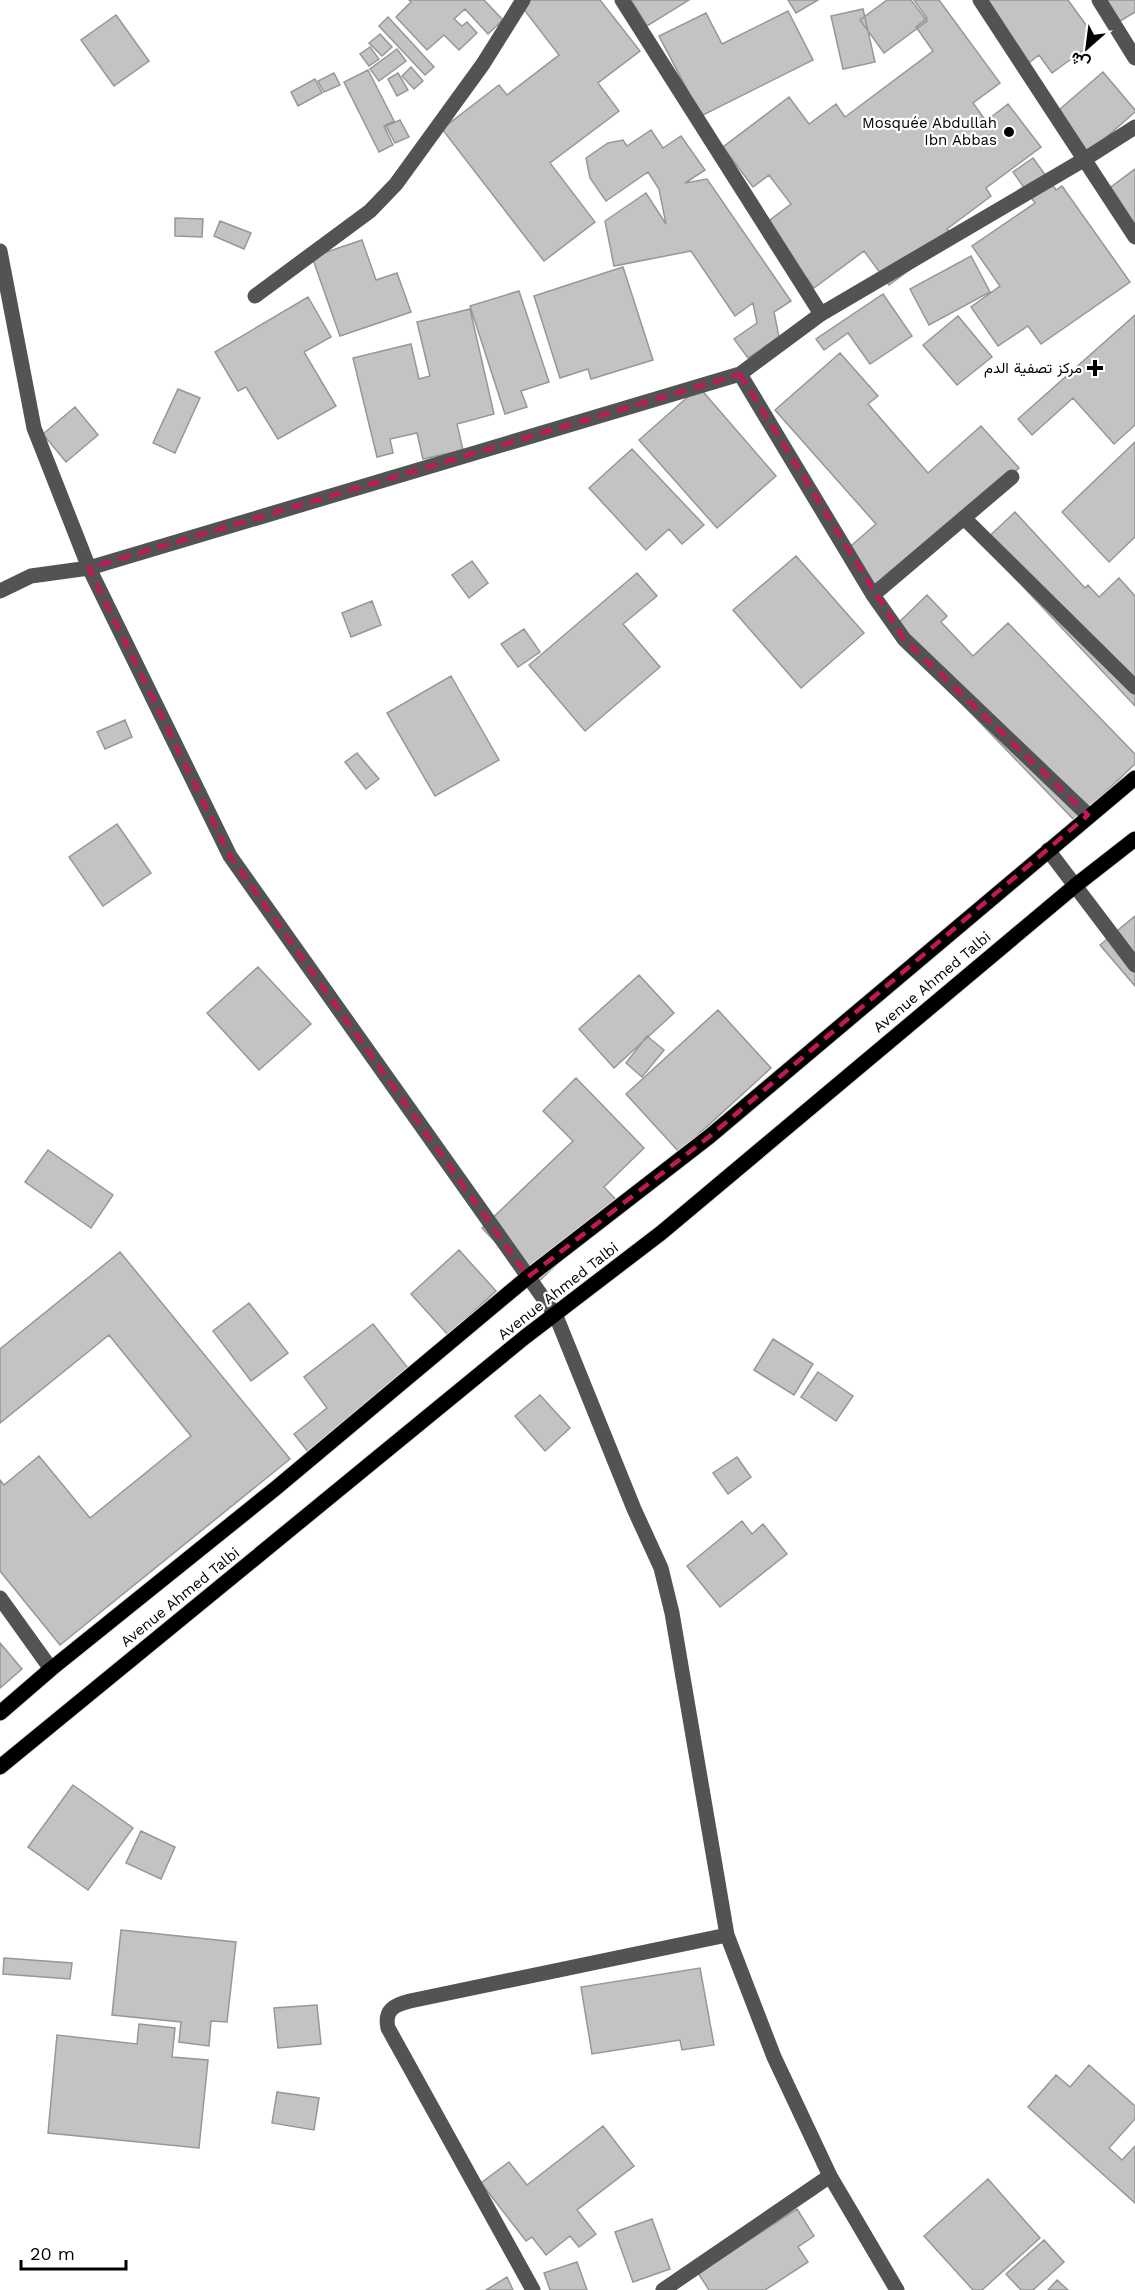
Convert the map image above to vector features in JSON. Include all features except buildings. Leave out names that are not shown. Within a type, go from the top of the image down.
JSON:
[{"type":"main road","points":[[0,1713],[51,1669],[276,1488],[528,1277],[710,1136],[1088,815],[1135,778]]},
{"type":"main road","name":"Avenue Ahmed Talbi","points":[[0,1767],[525,1337],[661,1233],[1076,885],[1135,839]]},
{"type":"street","points":[[255,296],[370,211],[396,184],[483,64],[523,0]]},
{"type":"street","points":[[622,0],[821,314]]},
{"type":"street","points":[[980,0],[1135,237]]},
{"type":"street","points":[[1099,0],[1135,58]]},
{"type":"street","points":[[0,591],[31,576],[89,568],[740,374],[821,314],[1085,159],[1135,127]]},
{"type":"street","points":[[0,251],[34,428],[89,568],[230,856],[555,1316],[634,1509],[661,1568],[672,1613],[727,1935],[774,2057],[830,2176],[897,2290]]},
{"type":"street","points":[[740,374],[873,595],[904,639],[1088,815]]},
{"type":"street","points":[[873,595],[1012,477]]},
{"type":"street","points":[[964,518],[1135,687]]},
{"type":"street","points":[[1048,849],[1135,965]]},
{"type":"street","points":[[0,1598],[51,1669]]},
{"type":"street","points":[[533,2290],[388,2028],[386,2019],[388,2013],[391,2008],[410,2001],[727,1935]]},
{"type":"street","points":[[663,2290],[830,2176]]},
{"type":"highlighted area","points":[[740,374],[904,639],[1088,815],[710,1136],[528,1277],[230,856],[89,568]]},
{"type":"place","name":"Mosquée Abdullah Ibn Abbas","points":[[1009,132]]},
{"type":"place","name":"مركز تصفية الدم","points":[[1095,368]]}]
